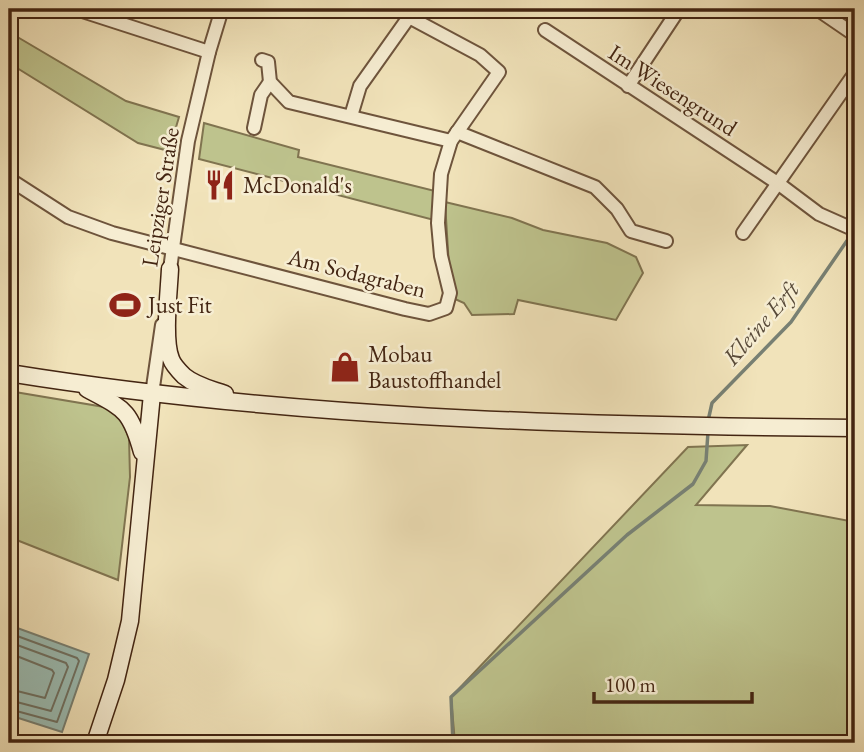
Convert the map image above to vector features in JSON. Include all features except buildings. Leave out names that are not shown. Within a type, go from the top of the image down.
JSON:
[{"type":"main road","points":[[170,270],[168,330],[172,361],[196,384],[244,401]]},
{"type":"main road","points":[[9,373],[152,394],[296,407],[588,425],[855,428]]},
{"type":"main road","points":[[78,384],[126,412],[135,427],[145,465]]},
{"type":"main road","points":[[95,743],[116,680],[130,621],[152,394]]},
{"type":"street","points":[[76,9],[209,52]]},
{"type":"street","points":[[120,23],[125,9]]},
{"type":"street","name":"Leipziger Straße","points":[[152,394],[188,141],[222,9]]},
{"type":"street","points":[[628,86],[679,9]]},
{"type":"street","points":[[817,9],[855,35]]},
{"type":"street","points":[[351,116],[360,86],[409,13]]},
{"type":"street","name":"Am Sodagraben","points":[[173,249],[405,309],[429,314],[446,309],[450,293],[441,256],[438,223],[441,174],[454,136],[499,72],[480,55],[409,13]]},
{"type":"street","name":"Im Wiesengrund","points":[[545,30],[779,184],[819,214],[849,228]]},
{"type":"street","points":[[262,60],[268,62],[270,82],[289,102],[454,136],[595,187],[617,209],[631,231],[666,241]]},
{"type":"street","points":[[743,233],[855,72]]},
{"type":"street","points":[[254,128],[261,95],[270,82]]},
{"type":"street","points":[[9,179],[68,217],[112,233],[173,249]]},
{"type":"green space","points":[[9,32],[126,101],[179,117],[169,151],[138,143],[9,63]]},
{"type":"green space","points":[[204,123],[299,150],[298,157],[435,191],[434,220],[199,159]]},
{"type":"green space","points":[[445,202],[512,218],[543,230],[607,243],[636,257],[643,273],[616,320],[518,300],[514,314],[472,315],[464,303],[455,299],[449,267]]},
{"type":"green space","points":[[9,391],[116,409],[129,437],[130,477],[118,580],[9,537]]},
{"type":"green space","points":[[747,445],[696,505],[770,506],[855,522],[855,743],[455,743],[451,697],[688,447]]},
{"type":"water","points":[[9,625],[89,654],[62,732],[9,715]]},
{"type":"waterway","name":"Kleine Erft","points":[[708,421],[712,403],[791,322],[853,232]]},
{"type":"waterway","points":[[453,743],[451,697],[627,535],[693,484],[706,461],[708,432]]},
{"type":"place","name":"McDonald's","points":[[220,185]]},
{"type":"place","name":"Just Fit","points":[[125,305]]},
{"type":"place","name":"Mobau Baustoffhandel","points":[[345,367]]}]
